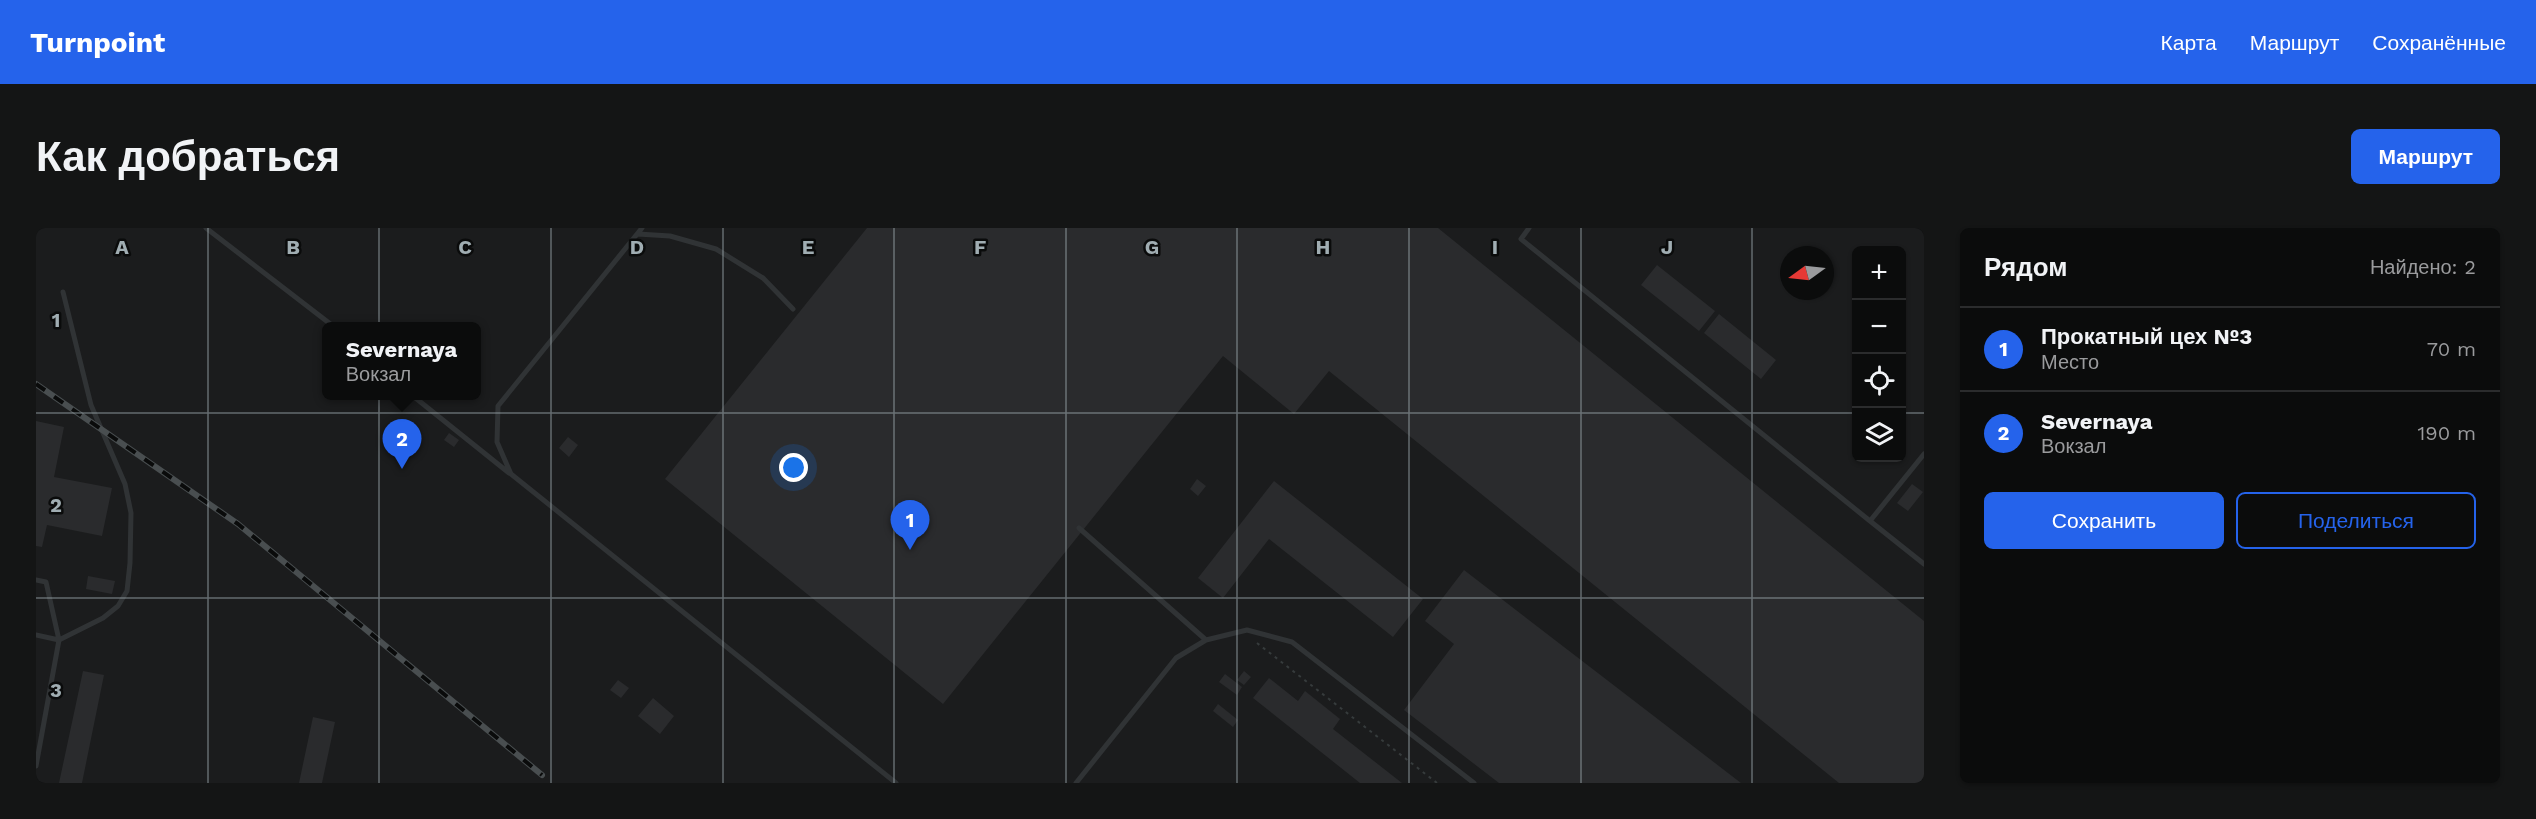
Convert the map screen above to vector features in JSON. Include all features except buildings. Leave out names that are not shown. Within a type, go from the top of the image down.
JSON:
[{"type":"lane","points":[[206,228],[327,322]]},
{"type":"lane","points":[[510,474],[497,442],[498,406],[642,228]]},
{"type":"lane","points":[[1529,228],[1521,239],[1924,564]]},
{"type":"lane","points":[[638,234],[670,236],[716,249],[763,278],[793,309]]},
{"type":"lane","points":[[36,635],[59,640],[103,618],[118,606],[127,591],[131,513],[125,484],[91,405],[63,292]]},
{"type":"lane","points":[[419,400],[897,783]]},
{"type":"lane","points":[[1870,521],[1924,454]]},
{"type":"lane","points":[[1079,528],[1206,640]]},
{"type":"lane","points":[[36,580],[46,582],[59,640],[36,766]]},
{"type":"lane","points":[[1076,783],[1176,658],[1206,640],[1247,630],[1292,642],[1474,783]]},
{"type":"path","points":[[1242,632],[1437,783]]},
{"type":"shaded area","points":[[36,228],[1924,228],[1924,783],[36,783]]},
{"type":"railway","points":[[36,384],[238,524],[542,775]]},
{"type":"place","name":"Severnaya","points":[[402,469]]},
{"type":"place","name":"Прокатный цех №3","points":[[910,550]]}]
